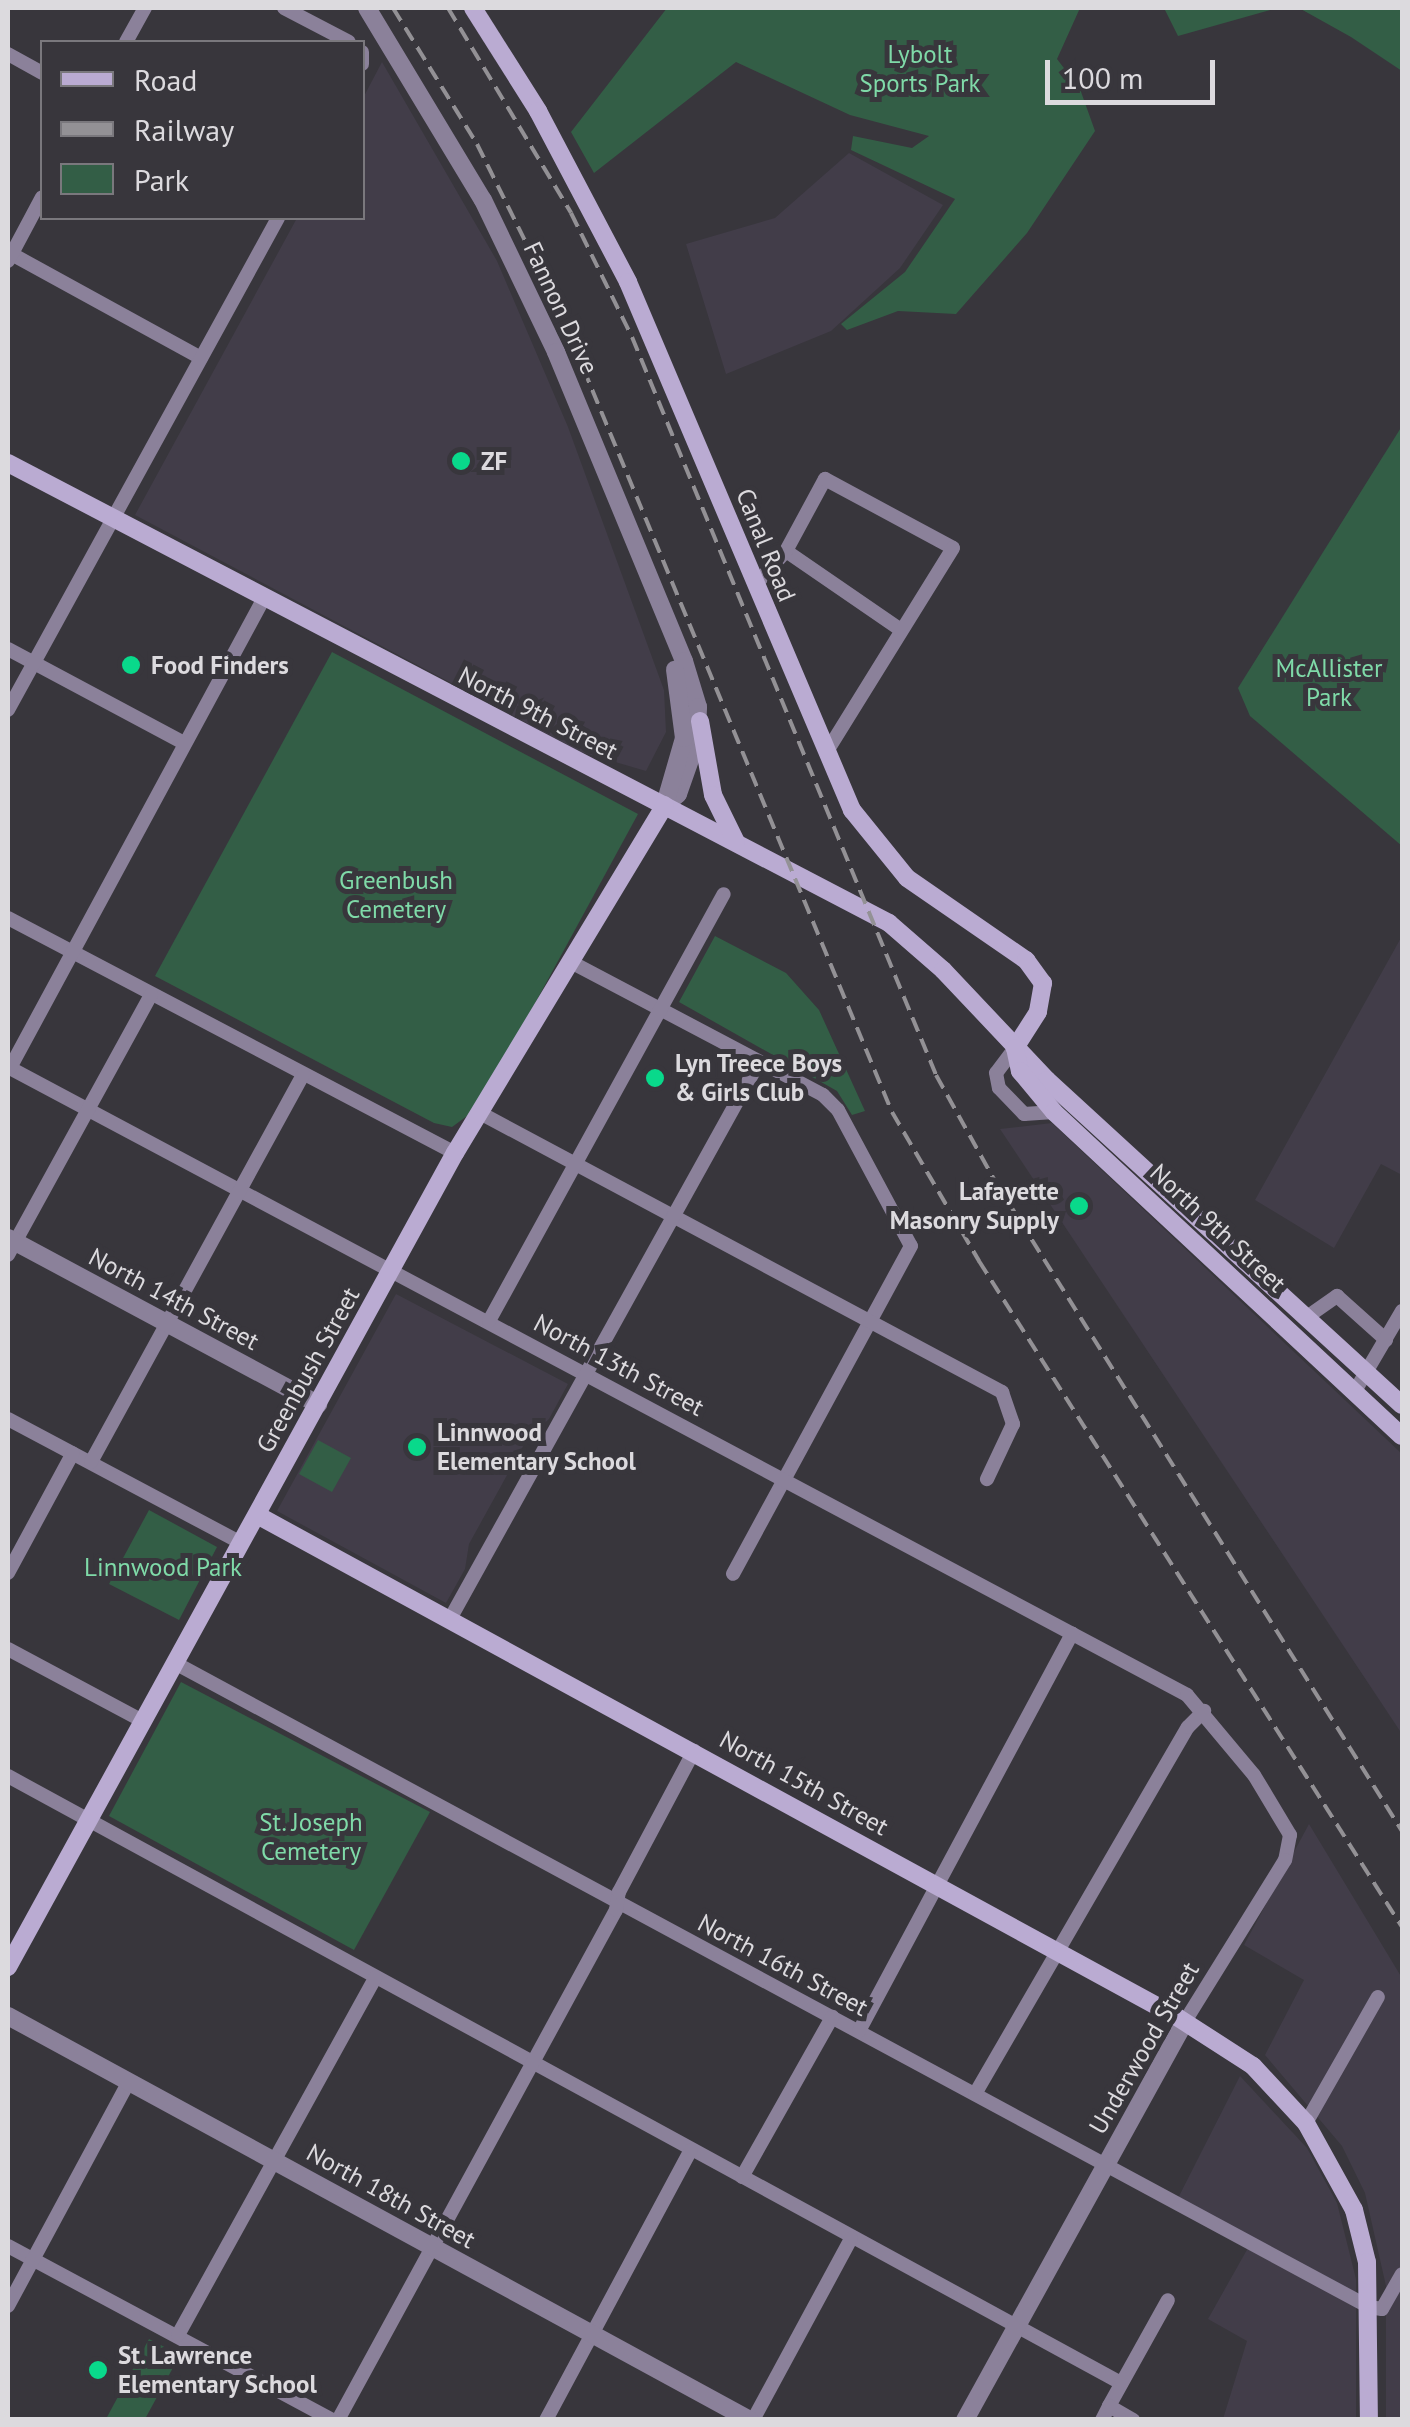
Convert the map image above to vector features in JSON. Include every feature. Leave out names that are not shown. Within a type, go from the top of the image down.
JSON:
[{"type":"main road","name":"Canal Road","points":[[473,8],[553,137],[628,282],[852,810],[884,856],[928,895],[1035,969],[1043,997],[1015,1048]]},
{"type":"main road","name":"North 9th Street","points":[[8,463],[888,923],[1015,1048],[1402,1405]]},
{"type":"main road","points":[[700,720],[713,795],[736,842]]},
{"type":"main road","name":"Greenbush Street","points":[[8,1967],[455,1154],[664,805]]},
{"type":"main road","name":"North 9th Street","points":[[1015,1048],[1020,1071],[1054,1112],[1402,1436]]},
{"type":"main road","name":"North 15th Street","points":[[257,1515],[1185,2022],[1253,2066],[1306,2123],[1354,2210],[1369,2307],[1370,2420]]},
{"type":"street","points":[[127,40],[145,8]]},
{"type":"street","points":[[284,8],[346,40]]},
{"type":"street","name":"Fannon Drive","points":[[368,8],[483,200],[556,352],[700,720]]},
{"type":"street","points":[[8,54],[40,72]]},
{"type":"street","points":[[40,200],[9,256],[201,358]]},
{"type":"street","points":[[8,710],[277,220]]},
{"type":"street","points":[[756,585],[786,551],[825,479],[953,548],[898,628],[826,753]]},
{"type":"street","points":[[786,551],[898,628]]},
{"type":"street","points":[[9,1068],[264,598]]},
{"type":"street","name":"Fannon Drive","points":[[664,805],[684,738],[675,648]]},
{"type":"street","points":[[8,650],[184,743]]},
{"type":"street","points":[[664,805],[684,781],[700,720]]},
{"type":"street","points":[[489,1321],[724,894]]},
{"type":"street","points":[[8,918],[455,1154]]},
{"type":"street","points":[[569,961],[759,1062],[838,1110],[911,1246],[733,1574]]},
{"type":"street","points":[[10,1245],[151,995]]},
{"type":"street","points":[[1015,1048],[996,1073],[999,1088],[1024,1114],[1054,1112]]},
{"type":"street","points":[[450,1619],[759,1062]]},
{"type":"street","name":"North 13th Street","points":[[9,1068],[1188,1695],[1204,1711]]},
{"type":"street","points":[[90,1462],[302,1074]]},
{"type":"street","points":[[482,1114],[1002,1392],[1013,1424],[987,1479]]},
{"type":"street","name":"North 14th Street","points":[[10,1245],[166,1322],[318,1404]]},
{"type":"street","points":[[1308,1317],[1337,1296],[1386,1340]]},
{"type":"street","points":[[1355,1392],[1402,1311]]},
{"type":"street","points":[[8,1419],[242,1543]]},
{"type":"street","points":[[8,1573],[73,1454]]},
{"type":"street","points":[[858,2031],[1072,1633]]},
{"type":"street","points":[[8,1649],[143,1721]]},
{"type":"street","name":"North 16th Street","points":[[175,1663],[1369,2307]]},
{"type":"street","points":[[974,2094],[1188,1727],[1204,1711]]},
{"type":"street","name":"Underwood Street","points":[[965,2420],[1185,2022],[1285,1860],[1290,1834],[1204,1711]]},
{"type":"street","points":[[8,2246],[335,2420],[532,2063],[694,1751]]},
{"type":"street","points":[[8,1776],[850,2239],[1121,2382]]},
{"type":"street","points":[[178,2335],[376,1978]]},
{"type":"street","points":[[1306,2123],[1378,1997]]},
{"type":"street","name":"North 18th Street","points":[[8,2016],[751,2420]]},
{"type":"street","points":[[742,2177],[832,2017]]},
{"type":"street","points":[[8,2306],[129,2080]]},
{"type":"street","points":[[546,2420],[692,2150]]},
{"type":"street","points":[[751,2420],[850,2239]]},
{"type":"street","points":[[1369,2307],[1382,2309],[1402,2274]]},
{"type":"street","points":[[1133,2420],[1105,2413],[1168,2300]]},
{"type":"shaded area","points":[[382,62],[497,261],[568,427],[664,690],[666,732],[646,771],[581,752],[135,515],[296,220],[365,220],[365,94]]},
{"type":"shaded area","points":[[849,153],[943,205],[900,268],[831,331],[726,374],[686,244],[775,218]]},
{"type":"shaded area","points":[[1402,936],[1402,1175],[1381,1164],[1334,1248],[1255,1200]]},
{"type":"shaded area","points":[[1052,1123],[1402,1454],[1402,1734],[1000,1129]]},
{"type":"shaded area","points":[[396,1294],[568,1384],[549,1419],[527,1439],[469,1544],[465,1569],[446,1603],[277,1511]]},
{"type":"shaded area","points":[[1309,1824],[1402,1978],[1402,2419],[1386,2419],[1386,2286],[1365,2193],[1342,2146],[1265,2055],[1304,1980],[1244,1945]]},
{"type":"shaded area","points":[[1240,2076],[1307,2148],[1337,2203],[1356,2279],[1356,2419],[1223,2419],[1247,2341],[1208,2319],[1248,2248],[1173,2208]]},
{"type":"green space","name":"Lybolt Sports Park","points":[[667,8],[1080,8],[1057,59],[1080,89],[1095,131],[1027,233],[956,314],[898,311],[847,330],[841,324],[905,272],[955,199],[851,150],[853,136],[912,148],[929,136],[850,115],[736,62],[594,173],[571,132]]},
{"type":"green space","points":[[1164,8],[1277,8],[1178,36]]},
{"type":"green space","points":[[1299,8],[1402,8],[1402,71],[1351,37]]},
{"type":"green space","name":"McAllister Park","points":[[1402,426],[1402,846],[1250,716],[1238,688]]},
{"type":"green space","name":"Greenbush Cemetery","points":[[332,652],[638,814],[478,1108],[452,1127],[434,1123],[155,976]]},
{"type":"green space","points":[[715,936],[786,973],[819,1010],[865,1111],[852,1115],[837,1091],[679,1002]]},
{"type":"green space","points":[[318,1440],[351,1458],[332,1492],[299,1474]]},
{"type":"green space","name":"Linnwood Park","points":[[149,1510],[217,1547],[179,1620],[109,1584]]},
{"type":"green space","name":"St. Joseph Cemetery","points":[[181,1682],[430,1812],[354,1950],[109,1816]]},
{"type":"green space","points":[[149,2339],[178,2354],[175,2364],[145,2419],[106,2419]]},
{"type":"railway","points":[[393,8],[477,144],[557,305],[892,1112],[979,1261],[1402,1927]]},
{"type":"railway","points":[[448,8],[571,213],[632,337],[936,1075],[995,1181],[1402,1831]]},
{"type":"place","name":"ZF","points":[[461,461]]},
{"type":"place","name":"Food Finders","points":[[131,665]]},
{"type":"place","name":"Lyn Treece Boys & Girls Club","points":[[655,1078]]},
{"type":"place","name":"Lafayette Masonry Supply","points":[[1079,1206]]},
{"type":"place","name":"Linnwood Elementary School","points":[[417,1447]]},
{"type":"place","name":"St. Lawrence Elementary School","points":[[98,2370]]}]
